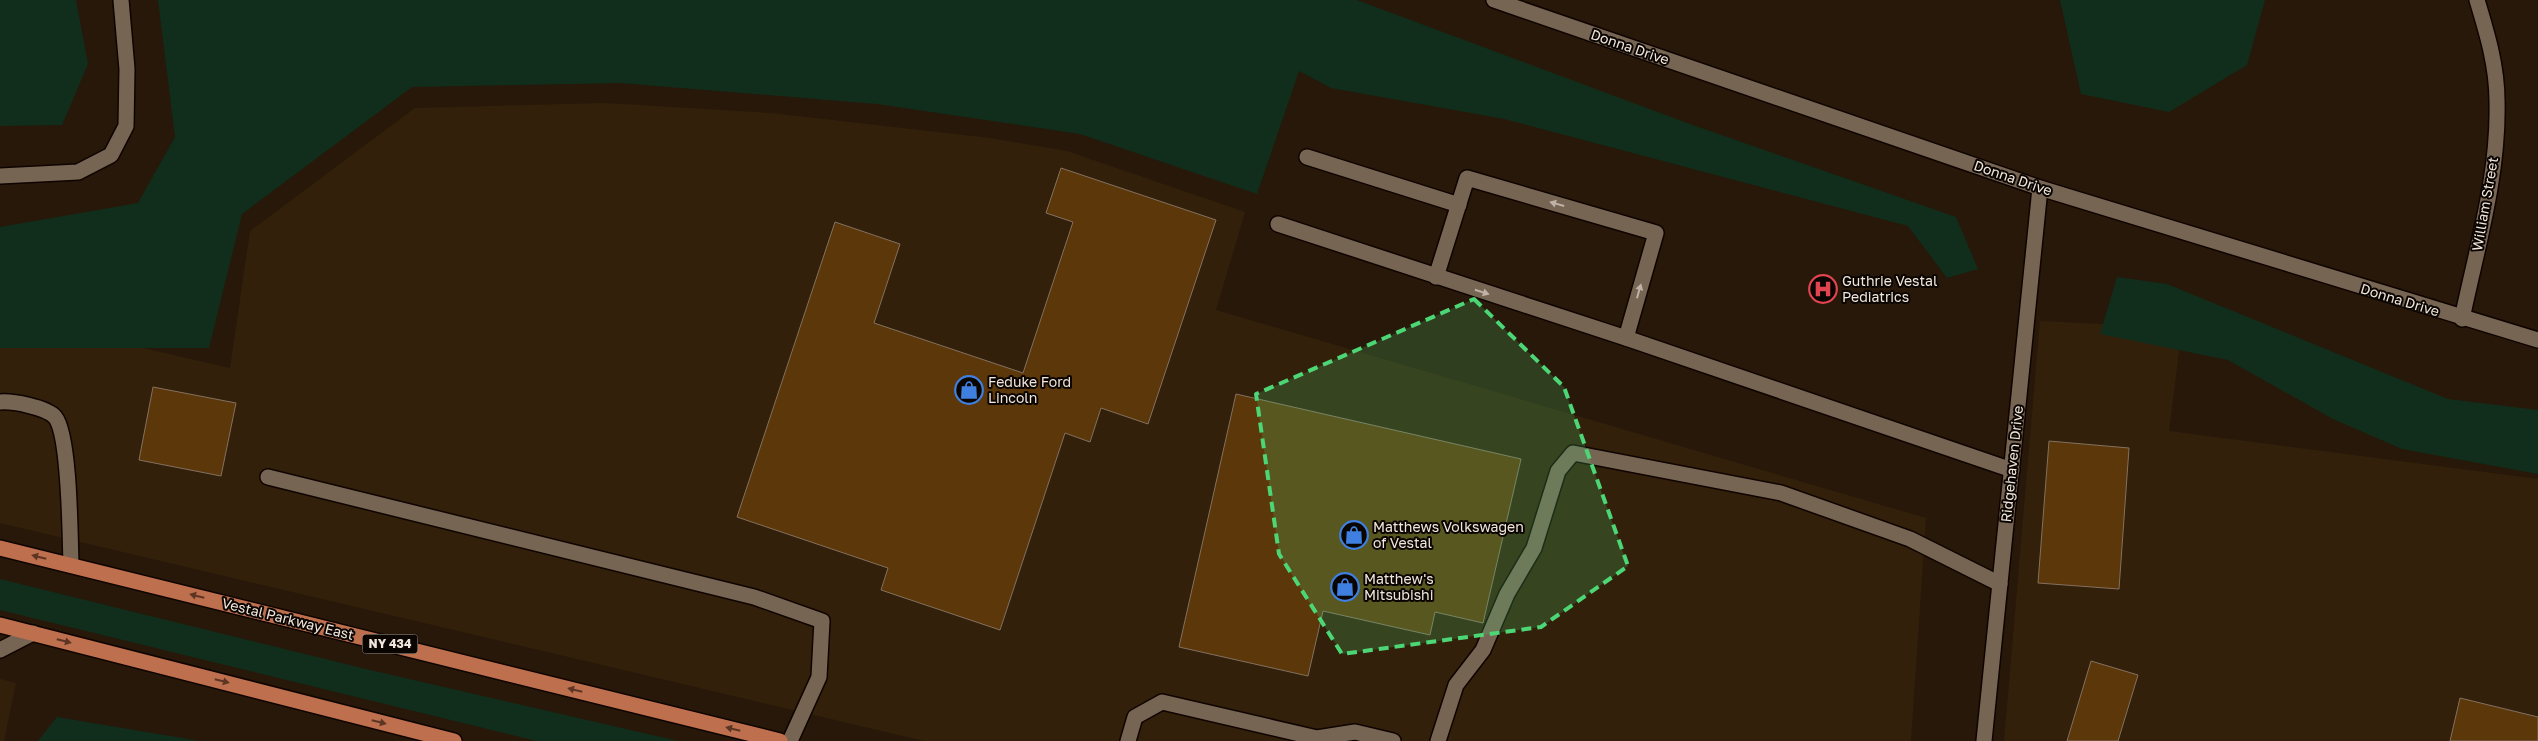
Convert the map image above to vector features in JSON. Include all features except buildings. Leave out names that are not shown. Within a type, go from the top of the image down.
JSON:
[{"type":"main road","name":"Vestal Parkway East","points":[[0,548],[780,741]]},
{"type":"main road","points":[[0,625],[454,741]]},
{"type":"street","points":[[0,176],[78,172],[111,155],[126,126],[127,69],[121,0]]},
{"type":"street","name":"Donna Drive","points":[[1494,0],[2040,188],[2462,319],[2538,340]]},
{"type":"street","name":"William Street","points":[[2462,319],[2493,173],[2497,100],[2490,44],[2477,0]]},
{"type":"street","points":[[1307,157],[1459,205]]},
{"type":"street","points":[[1436,277],[1467,178],[1656,233],[1626,338]]},
{"type":"street","name":"Ridgehaven Drive","points":[[1984,741],[2040,188]]},
{"type":"street","points":[[1278,224],[1626,338],[2012,470]]},
{"type":"street","points":[[0,402],[9,402],[45,410],[55,417],[63,441],[72,565]]},
{"type":"street","points":[[1438,741],[1456,685],[1483,650],[1506,594],[1534,548],[1558,471],[1573,453],[1781,493],[1910,538],[2000,584]]},
{"type":"street","points":[[268,477],[754,597],[822,621],[819,677],[790,741]]},
{"type":"street","points":[[0,650],[33,633]]},
{"type":"street","points":[[1128,741],[1134,717],[1162,702],[1316,739],[1355,732],[1393,741]]},
{"type":"highlighted area","points":[[1474,299],[1564,387],[1628,566],[1541,627],[1342,654],[1279,554],[1256,394]]},
{"type":"shaded area","points":[[606,103],[771,113],[990,138],[1067,151],[1245,212],[1216,310],[1926,518],[1911,741],[924,741],[0,523],[0,315],[230,368],[250,231],[415,108]]},
{"type":"shaded area","points":[[2040,321],[2182,328],[2169,431],[2538,479],[2538,741],[2004,741]]},
{"type":"shaded area","points":[[0,679],[16,683],[4,741],[0,741]]},
{"type":"green space","points":[[0,0],[76,0],[88,64],[62,125],[0,126]]},
{"type":"green space","points":[[158,0],[1357,0],[1687,123],[1956,217],[1978,269],[1947,278],[1908,226],[1504,119],[1331,88],[1299,71],[1257,194],[1080,134],[877,104],[620,83],[412,87],[242,214],[209,348],[0,348],[0,227],[138,203],[175,137]]},
{"type":"green space","points":[[2060,0],[2265,0],[2247,65],[2169,112],[2081,94]]},
{"type":"green space","points":[[2117,277],[2167,284],[2448,399],[2538,410],[2538,474],[2402,449],[2333,419],[2228,360],[2100,334]]},
{"type":"green space","points":[[0,579],[370,670],[678,741],[537,741],[0,610]]},
{"type":"green space","points":[[57,717],[200,741],[38,741]]},
{"type":"place","name":"Guthrie Vestal Pediatrics","points":[[1823,289]]},
{"type":"place","name":"Feduke Ford Lincoln","points":[[969,390]]},
{"type":"place","name":"Matthews Volkswagen of Vestal","points":[[1354,535]]},
{"type":"place","name":"Matthew's Mitsubishi","points":[[1345,587]]}]
